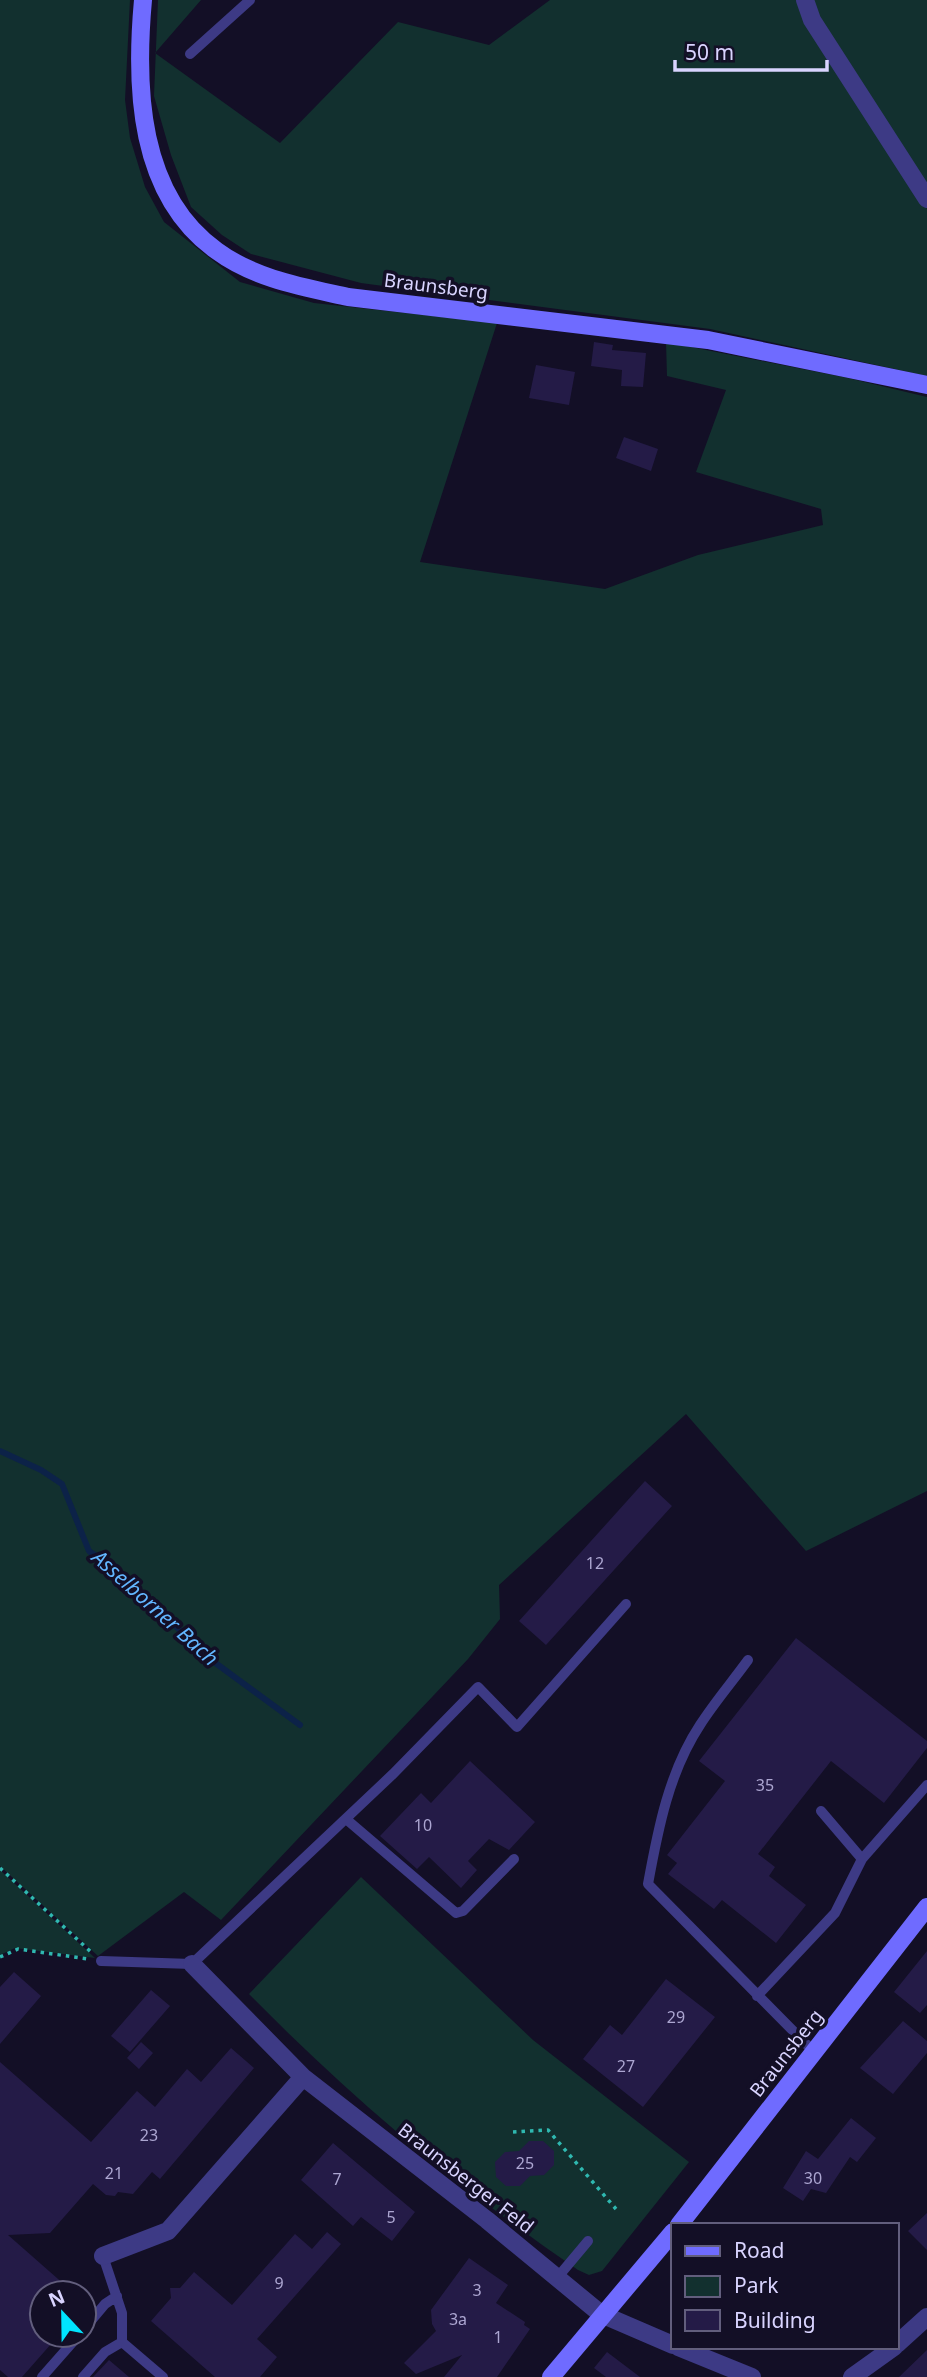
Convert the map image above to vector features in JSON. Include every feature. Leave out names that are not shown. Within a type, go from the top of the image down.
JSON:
[{"type":"main road","name":"Braunsberg","points":[[143,0],[139,63],[142,106],[148,142],[161,181],[196,233],[217,251],[242,266],[293,285],[348,297],[708,340],[927,385]]},
{"type":"main road","name":"Braunsberg","points":[[680,2223],[927,1907]]},
{"type":"main road","points":[[551,2377],[601,2314],[671,2234]]},
{"type":"street","points":[[805,0],[812,20],[927,199]]},
{"type":"street","name":"Braunsberger Feld","points":[[192,1964],[303,2077],[601,2314],[671,2344]]},
{"type":"street","points":[[103,2256],[168,2231],[303,2077]]},
{"type":"street","points":[[899,2342],[927,2317]]},
{"type":"street","name":"Braunsberger Feld","points":[[683,2349],[752,2377]]},
{"type":"street","points":[[852,2377],[891,2349]]},
{"type":"lane","points":[[190,54],[250,0]]},
{"type":"lane","points":[[101,1961],[192,1964],[346,1819],[478,1687],[517,1727],[626,1604]]},
{"type":"lane","points":[[748,1660],[698,1727],[680,1762],[660,1820],[648,1884],[814,2052]]},
{"type":"lane","points":[[757,1996],[835,1913],[862,1859],[927,1785]]},
{"type":"lane","points":[[821,1811],[862,1859]]},
{"type":"lane","points":[[346,1819],[456,1913],[463,1911],[514,1859]]},
{"type":"lane","points":[[557,2278],[588,2241]]},
{"type":"lane","points":[[103,2256],[122,2313],[122,2342],[163,2377]]},
{"type":"lane","points":[[98,2312],[117,2296]]},
{"type":"lane","points":[[83,2377],[105,2352],[122,2342]]},
{"type":"lane","points":[[42,2377],[67,2349]]},
{"type":"path","points":[[0,1868],[101,1961]]},
{"type":"path","points":[[0,1957],[18,1949],[101,1961]]},
{"type":"path","points":[[513,2132],[548,2130],[616,2209]]},
{"type":"green space","points":[[0,0],[130,0],[125,100],[130,138],[145,187],[164,222],[240,282],[314,303],[497,323],[420,562],[605,589],[698,555],[823,525],[821,509],[696,472],[726,390],[667,376],[666,342],[848,378],[927,397],[927,1491],[806,1551],[686,1414],[499,1585],[500,1619],[468,1659],[221,1920],[184,1892],[98,1956],[0,1866]]},
{"type":"green space","points":[[158,0],[201,0],[156,52]]},
{"type":"green space","points":[[550,0],[801,0],[895,161],[927,209],[927,376],[710,329],[361,283],[251,254],[222,235],[191,207],[171,155],[154,96],[156,54],[280,143],[398,22],[489,45]]},
{"type":"green space","points":[[809,0],[927,0],[927,192]]},
{"type":"green space","points":[[0,1870],[95,1958],[15,1948],[0,1955]]},
{"type":"green space","points":[[361,1877],[533,2040],[689,2162],[602,2271],[589,2275],[578,2270],[490,2207],[366,2106],[249,1994]]},
{"type":"building","points":[[594,342],[613,345],[612,350],[646,353],[643,387],[621,386],[622,370],[591,366]]},
{"type":"building","points":[[536,365],[575,372],[569,405],[529,398]]},
{"type":"building","points":[[624,437],[658,449],[651,471],[616,458]]},
{"type":"building","points":[[645,1481],[672,1506],[546,1645],[519,1621]]},
{"type":"building","points":[[796,1638],[927,1741],[927,1748],[884,1803],[831,1761],[758,1854],[775,1867],[769,1876],[806,1905],[776,1943],[722,1900],[714,1909],[668,1874],[677,1863],[667,1855],[725,1781],[699,1761]]},
{"type":"building","points":[[470,1761],[535,1822],[509,1850],[489,1839],[468,1861],[477,1870],[461,1888],[429,1857],[417,1869],[380,1836],[421,1793],[431,1803]]},
{"type":"building","points":[[927,1951],[927,2005],[920,2013],[894,1992]]},
{"type":"building","points":[[14,1972],[41,1996],[0,2044],[0,1987]]},
{"type":"building","points":[[666,1979],[715,2017],[643,2107],[583,2059],[610,2025],[622,2035]]},
{"type":"building","points":[[151,1990],[170,2006],[130,2052],[111,2036]]},
{"type":"building","points":[[903,2021],[927,2041],[927,2053],[893,2094],[860,2068]]},
{"type":"building","points":[[141,2042],[153,2053],[139,2069],[127,2058]]},
{"type":"building","points":[[231,2048],[254,2068],[160,2179],[152,2172],[133,2194],[118,2192],[115,2196],[106,2195],[93,2184],[50,2233],[8,2235],[58,2279],[28,2279],[28,2349],[47,2349],[22,2377],[8,2377],[0,2370],[0,2062],[91,2142],[137,2091],[155,2107],[187,2069],[201,2082]]},
{"type":"building","points":[[851,2118],[876,2138],[857,2162],[850,2157],[826,2193],[811,2189],[803,2201],[783,2188],[806,2151],[818,2159]]},
{"type":"building","points":[[529,2141],[543,2141],[554,2151],[554,2165],[544,2175],[530,2176],[520,2186],[506,2186],[496,2177],[495,2162],[505,2152],[519,2151]]},
{"type":"building","points":[[333,2143],[415,2212],[392,2241],[361,2217],[353,2226],[301,2180]]},
{"type":"building","points":[[927,2213],[927,2250],[908,2231]]},
{"type":"building","points":[[327,2232],[341,2244],[257,2339],[277,2357],[260,2377],[215,2377],[151,2321],[171,2298],[170,2288],[180,2288],[194,2272],[232,2305],[295,2234],[312,2249]]},
{"type":"building","points":[[469,2258],[508,2285],[496,2303],[525,2322],[524,2325],[530,2329],[497,2377],[444,2377],[462,2355],[416,2374],[404,2363],[436,2331],[432,2324],[431,2310]]},
{"type":"building","points":[[927,2350],[927,2377],[899,2377]]},
{"type":"building","points":[[607,2352],[640,2377],[606,2377],[594,2368]]},
{"type":"building","points":[[109,2360],[129,2377],[93,2377]]},
{"type":"waterway","name":"Asselborner Bach","points":[[0,1451],[41,1470],[62,1484],[89,1551],[121,1574],[210,1659],[300,1725]]}]
